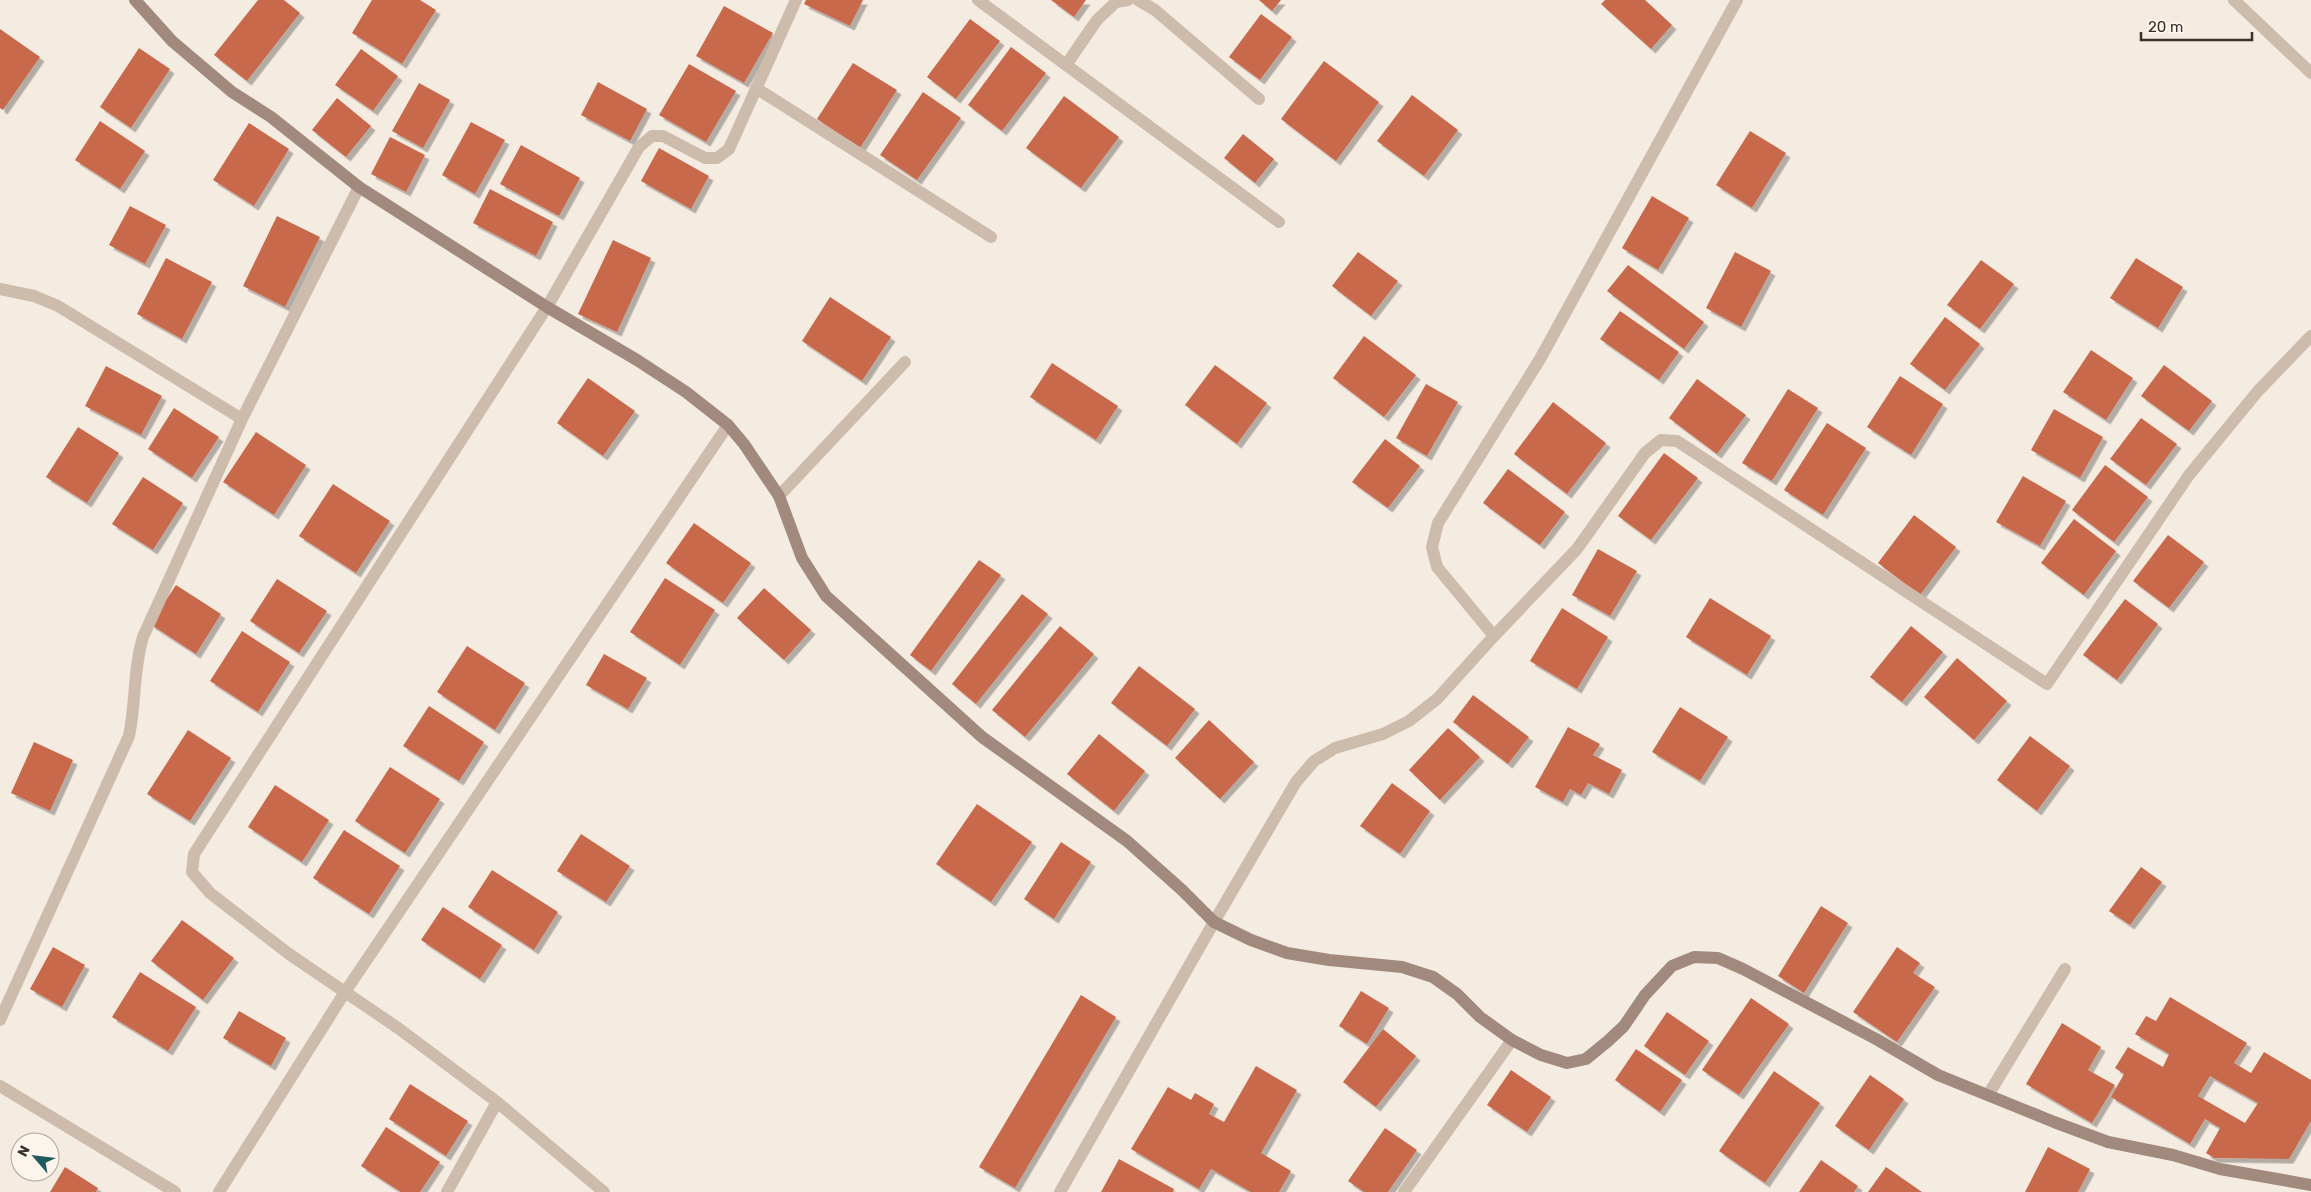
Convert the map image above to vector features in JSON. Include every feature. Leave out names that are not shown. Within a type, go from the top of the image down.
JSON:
[{"type":"street","points":[[135,0],[172,42],[232,92],[272,117],[359,187],[547,307],[637,360],[686,392],[728,425],[744,444],[779,496],[802,558],[826,596],[982,737],[1127,841],[1182,890],[1214,922],[1251,940],[1287,953],[1329,960],[1402,967],[1433,977],[1457,994],[1480,1017],[1512,1040],[1541,1055],[1567,1062],[1586,1059],[1624,1026],[1645,995],[1672,966],[1694,957],[1718,958],[1743,969],[1876,1039],[1938,1076],[2108,1142],[2173,1155],[2220,1169],[2311,1186]]},
{"type":"street","points":[[604,1192],[497,1102],[398,1028],[289,954],[210,893],[192,872],[194,854],[547,307],[639,147],[652,136],[663,136],[704,158],[717,158],[729,149],[796,0]]},
{"type":"street","points":[[978,0],[1279,222]]},
{"type":"street","points":[[1066,65],[1097,20],[1116,2],[1128,0]]},
{"type":"street","points":[[1138,0],[1154,10],[1259,99]]},
{"type":"street","points":[[1494,636],[1437,567],[1432,547],[1438,522],[1540,359],[1737,0]]},
{"type":"street","points":[[2234,0],[2311,74]]},
{"type":"street","points":[[756,88],[991,237]]},
{"type":"street","points":[[0,1020],[129,736],[134,714],[135,675],[143,637],[242,420],[359,187]]},
{"type":"street","points":[[0,289],[34,296],[58,306],[242,420]]},
{"type":"street","points":[[1060,1192],[1296,782],[1314,760],[1335,748],[1383,734],[1409,720],[1437,699],[1577,549],[1645,452],[1661,440],[1677,441],[2047,684],[2189,475],[2258,391],[2311,336]]},
{"type":"street","points":[[779,496],[905,362]]},
{"type":"street","points":[[218,1192],[345,992],[728,425]]},
{"type":"street","points":[[1988,1095],[2065,969]]},
{"type":"street","points":[[1404,1192],[1512,1040]]},
{"type":"street","points":[[0,1086],[175,1192]]},
{"type":"street","points":[[447,1192],[497,1102]]},
{"type":"building","points":[[258,0],[284,0],[300,13],[247,81],[214,55]]},
{"type":"building","points":[[372,0],[420,0],[436,10],[402,64],[352,33]]},
{"type":"building","points":[[806,0],[863,0],[850,26],[804,4]]},
{"type":"building","points":[[1051,0],[1086,0],[1074,17]]},
{"type":"building","points":[[1259,0],[1281,0],[1272,11]]},
{"type":"building","points":[[1605,0],[1645,0],[1672,25],[1651,49],[1601,4]]},
{"type":"building","points":[[724,6],[773,33],[744,83],[696,56]]},
{"type":"building","points":[[1261,14],[1292,37],[1260,80],[1229,57]]},
{"type":"building","points":[[970,19],[1000,41],[956,99],[927,77]]},
{"type":"building","points":[[0,29],[40,57],[3,110],[0,108]]},
{"type":"building","points":[[1011,47],[1046,73],[1002,131],[968,105]]},
{"type":"building","points":[[139,48],[170,69],[131,128],[100,107]]},
{"type":"building","points":[[361,49],[398,76],[373,111],[335,85]]},
{"type":"building","points":[[1324,61],[1379,102],[1336,161],[1281,119]]},
{"type":"building","points":[[853,63],[897,90],[860,148],[817,119]]},
{"type":"building","points":[[689,64],[736,91],[706,142],[659,115]]},
{"type":"building","points":[[598,82],[647,109],[630,141],[581,115]]},
{"type":"building","points":[[419,83],[450,100],[423,148],[392,131]]},
{"type":"building","points":[[923,92],[961,118],[917,180],[880,155]]},
{"type":"building","points":[[1412,95],[1458,130],[1424,176],[1377,141]]},
{"type":"building","points":[[1064,96],[1119,137],[1081,188],[1026,148]]},
{"type":"building","points":[[337,98],[371,126],[346,157],[312,130]]},
{"type":"building","points":[[100,121],[145,151],[120,189],[75,160]]},
{"type":"building","points":[[471,122],[505,140],[475,194],[442,175]]},
{"type":"building","points":[[249,123],[289,149],[254,206],[213,180]]},
{"type":"building","points":[[1750,131],[1786,153],[1752,208],[1716,185]]},
{"type":"building","points":[[1243,134],[1274,159],[1255,183],[1224,158]]},
{"type":"building","points":[[390,137],[425,155],[406,192],[371,174]]},
{"type":"building","points":[[521,145],[580,178],[559,216],[500,184]]},
{"type":"building","points":[[659,148],[709,176],[691,209],[641,181]]},
{"type":"building","points":[[490,189],[553,222],[536,256],[473,223]]},
{"type":"building","points":[[1652,196],[1689,218],[1658,270],[1622,248]]},
{"type":"building","points":[[130,206],[166,225],[145,264],[109,245]]},
{"type":"building","points":[[277,216],[320,237],[285,307],[243,286]]},
{"type":"building","points":[[613,240],[651,258],[617,332],[578,314]]},
{"type":"building","points":[[1358,252],[1398,281],[1371,316],[1332,286]]},
{"type":"building","points":[[1735,252],[1771,271],[1741,327],[1706,308]]},
{"type":"building","points":[[166,258],[212,282],[182,339],[137,314]]},
{"type":"building","points":[[2136,258],[2183,287],[2158,328],[2110,298]]},
{"type":"building","points":[[1981,260],[2014,284],[1980,329],[1947,305]]},
{"type":"building","points":[[1628,265],[1704,322],[1684,349],[1607,291]]},
{"type":"building","points":[[830,297],[891,337],[862,381],[802,341]]},
{"type":"building","points":[[1620,311],[1679,352],[1659,380],[1600,339]]},
{"type":"building","points":[[1945,317],[1980,344],[1945,390],[1910,364]]},
{"type":"building","points":[[1364,336],[1416,375],[1384,417],[1333,378]]},
{"type":"building","points":[[2091,350],[2133,378],[2106,420],[2063,392]]},
{"type":"building","points":[[1052,363],[1118,406],[1096,440],[1030,397]]},
{"type":"building","points":[[1215,365],[1267,403],[1237,444],[1185,405]]},
{"type":"building","points":[[2164,365],[2212,401],[2189,431],[2141,396]]},
{"type":"building","points":[[106,366],[162,396],[141,435],[85,406]]},
{"type":"building","points":[[1900,376],[1943,404],[1911,455],[1867,427]]},
{"type":"building","points":[[588,378],[635,411],[603,456],[557,423]]},
{"type":"building","points":[[1697,379],[1746,415],[1717,454],[1669,418]]},
{"type":"building","points":[[1426,384],[1458,402],[1427,456],[1396,438]]},
{"type":"building","points":[[1788,389],[1818,408],[1772,481],[1742,463]]},
{"type":"building","points":[[1553,402],[1606,443],[1567,494],[1514,454]]},
{"type":"building","points":[[174,408],[219,437],[192,478],[148,449]]},
{"type":"building","points":[[2054,409],[2103,437],[2080,478],[2031,450]]},
{"type":"building","points":[[2141,418],[2177,444],[2146,485],[2110,459]]},
{"type":"building","points":[[1827,423],[1866,448],[1823,515],[1784,490]]},
{"type":"building","points":[[78,427],[119,453],[87,503],[46,477]]},
{"type":"building","points":[[256,432],[306,465],[274,515],[223,482]]},
{"type":"building","points":[[1385,439],[1420,466],[1388,508],[1352,482]]},
{"type":"building","points":[[1664,453],[1698,478],[1651,540],[1618,516]]},
{"type":"building","points":[[2105,465],[2148,497],[2114,542],[2072,510]]},
{"type":"building","points":[[1508,469],[1565,512],[1540,545],[1483,503]]},
{"type":"building","points":[[2023,476],[2066,501],[2040,546],[1996,522]]},
{"type":"building","points":[[143,477],[183,503],[153,550],[112,524]]},
{"type":"building","points":[[333,484],[390,521],[356,573],[299,536]]},
{"type":"building","points":[[1914,515],[1956,547],[1920,595],[1878,563]]},
{"type":"building","points":[[2074,519],[2116,551],[2084,595],[2041,563]]},
{"type":"building","points":[[694,523],[751,563],[723,603],[666,563]]},
{"type":"building","points":[[2168,535],[2204,562],[2169,608],[2133,581]]},
{"type":"building","points":[[1598,549],[1637,571],[1610,616],[1572,595]]},
{"type":"building","points":[[979,560],[1001,575],[931,671],[910,655]]},
{"type":"building","points":[[665,578],[715,610],[680,665],[630,632]]},
{"type":"building","points":[[277,579],[327,611],[299,653],[250,621]]},
{"type":"building","points":[[176,585],[221,614],[196,654],[150,624]]},
{"type":"building","points":[[764,588],[811,630],[784,660],[737,618]]},
{"type":"building","points":[[1022,594],[1048,614],[976,704],[952,684]]},
{"type":"building","points":[[1710,598],[1771,636],[1747,675],[1686,637]]},
{"type":"building","points":[[2125,599],[2158,624],[2117,680],[2083,655]]},
{"type":"building","points":[[1562,608],[1608,637],[1577,689],[1530,661]]},
{"type":"building","points":[[1060,626],[1094,654],[1025,737],[992,710]]},
{"type":"building","points":[[1911,626],[1943,652],[1902,702],[1870,677]]},
{"type":"building","points":[[242,631],[290,662],[258,712],[210,681]]},
{"type":"building","points":[[467,646],[525,683],[495,730],[437,692]]},
{"type":"building","points":[[604,654],[647,678],[628,709],[586,685]]},
{"type":"building","points":[[1957,658],[2007,701],[1974,740],[1924,697]]},
{"type":"building","points":[[1139,666],[1195,709],[1167,746],[1111,703]]},
{"type":"building","points":[[1473,695],[1529,737],[1508,764],[1453,722]]},
{"type":"building","points":[[429,706],[484,742],[459,781],[403,746]]},
{"type":"building","points":[[1680,707],[1728,737],[1700,781],[1652,752]]},
{"type":"building","points":[[1209,720],[1254,762],[1220,799],[1175,758]]},
{"type":"building","points":[[1568,727],[1600,744],[1593,755],[1622,770],[1609,794],[1588,783],[1581,795],[1570,789],[1563,802],[1535,787]]},
{"type":"building","points":[[1448,728],[1480,757],[1440,800],[1409,770]]},
{"type":"building","points":[[188,730],[231,758],[190,821],[147,794]]},
{"type":"building","points":[[1099,734],[1145,771],[1114,811],[1067,774]]},
{"type":"building","points":[[2030,736],[2070,766],[2037,811],[1997,780]]},
{"type":"building","points":[[34,742],[73,760],[50,811],[11,793]]},
{"type":"building","points":[[390,767],[440,799],[405,853],[355,821]]},
{"type":"building","points":[[1392,783],[1430,811],[1400,854],[1360,826]]},
{"type":"building","points":[[275,785],[329,820],[302,862],[248,827]]},
{"type":"building","points":[[977,804],[1032,842],[991,902],[936,864]]},
{"type":"building","points":[[344,830],[400,866],[369,914],[313,878]]},
{"type":"building","points":[[581,834],[630,866],[606,902],[557,871]]},
{"type":"building","points":[[1061,842],[1091,862],[1054,919],[1024,899]]},
{"type":"building","points":[[2141,867],[2162,882],[2130,925],[2109,911]]},
{"type":"building","points":[[492,870],[558,912],[534,950],[468,907]]},
{"type":"building","points":[[1821,906],[1848,923],[1804,993],[1778,976]]},
{"type":"building","points":[[443,907],[502,945],[480,979],[421,940]]},
{"type":"building","points":[[182,920],[234,958],[203,1000],[151,961]]},
{"type":"building","points":[[53,947],[85,965],[62,1007],[30,989]]},
{"type":"building","points":[[1897,947],[1920,963],[1913,973],[1935,987],[1897,1042],[1853,1012]]},
{"type":"building","points":[[140,972],[196,1007],[168,1051],[112,1017]]},
{"type":"building","points":[[1361,991],[1389,1008],[1367,1044],[1339,1026]]},
{"type":"building","points":[[1081,995],[1116,1017],[1015,1188],[979,1167]]},
{"type":"building","points":[[2170,997],[2247,1043],[2234,1063],[2251,1073],[2264,1052],[2311,1080],[2311,1121],[2289,1159],[2214,1158],[2206,1153],[2220,1128],[2205,1119],[2190,1144],[2111,1097],[2124,1074],[2115,1068],[2128,1047],[2163,1067],[2169,1054],[2135,1034],[2146,1016],[2156,1021]],"holes":[[[2210,1076],[2258,1103],[2245,1123],[2198,1096]]]},
{"type":"building","points":[[1751,998],[1789,1024],[1739,1095],[1702,1070]]},
{"type":"building","points":[[239,1011],[286,1038],[271,1066],[223,1038]]},
{"type":"building","points":[[1667,1012],[1709,1041],[1685,1075],[1644,1046]]},
{"type":"building","points":[[2062,1023],[2101,1047],[2088,1070],[2115,1085],[2092,1123],[2026,1084]]},
{"type":"building","points":[[1383,1029],[1416,1056],[1376,1107],[1343,1082]]},
{"type":"building","points":[[1636,1049],[1682,1080],[1660,1112],[1615,1080]]},
{"type":"building","points":[[1256,1066],[1297,1090],[1261,1153],[1291,1171],[1279,1192],[1251,1192],[1211,1169],[1199,1189],[1131,1149],[1168,1087],[1191,1100],[1195,1093],[1214,1104],[1209,1114],[1224,1122]]},
{"type":"building","points":[[1511,1070],[1551,1097],[1527,1132],[1487,1105]]},
{"type":"building","points":[[1774,1071],[1820,1103],[1765,1183],[1719,1151]]},
{"type":"building","points":[[1870,1075],[1904,1099],[1869,1150],[1835,1126]]},
{"type":"building","points":[[410,1084],[468,1121],[446,1156],[389,1119]]},
{"type":"building","points":[[386,1127],[440,1162],[420,1192],[401,1192],[361,1166]]},
{"type":"building","points":[[1385,1128],[1417,1150],[1388,1192],[1364,1192],[1348,1181]]},
{"type":"building","points":[[2048,1147],[2090,1169],[2078,1192],[2025,1192]]},
{"type":"building","points":[[1119,1159],[1174,1189],[1173,1192],[1101,1192]]},
{"type":"building","points":[[1821,1160],[1858,1186],[1854,1192],[1799,1192]]},
{"type":"building","points":[[65,1167],[98,1188],[96,1192],[50,1192],[56,1182],[60,1182],[60,1175]]},
{"type":"building","points":[[1886,1167],[1922,1192],[1868,1192]]}]
